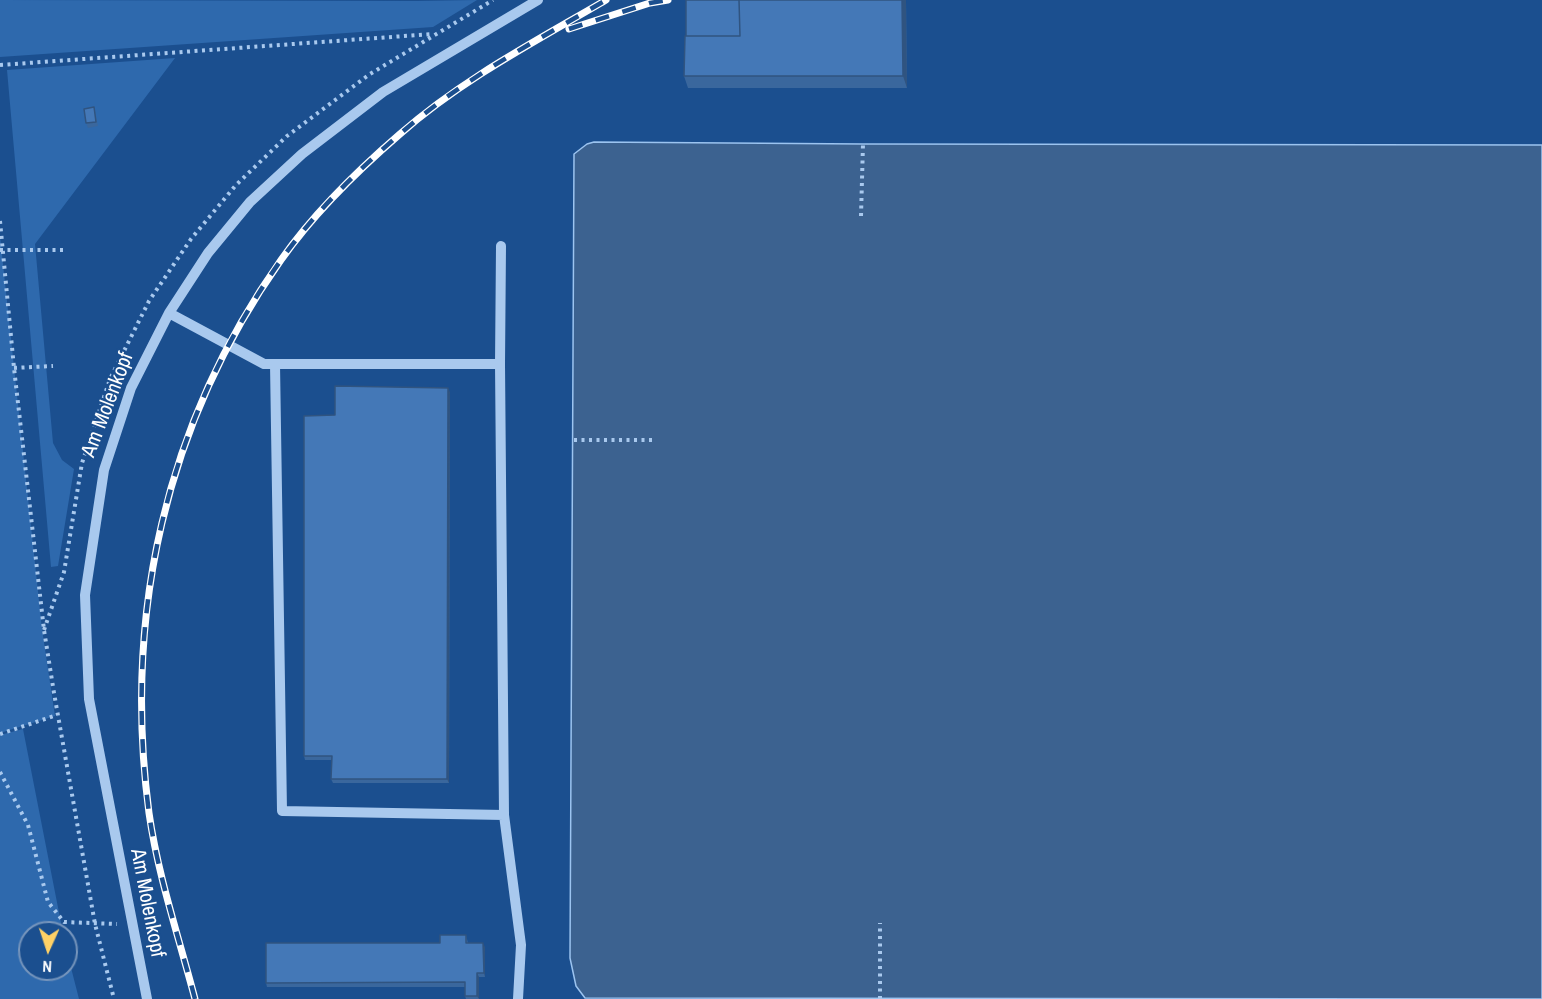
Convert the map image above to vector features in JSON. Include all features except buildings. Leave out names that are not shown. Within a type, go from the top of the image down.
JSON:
[{"type":"street","name":"Am Molenkopf","points":[[147,999],[89,699],[85,595],[104,470],[131,388],[169,313],[208,253],[250,202],[302,154],[383,92],[538,0]]},
{"type":"street","points":[[501,246],[504,815],[521,945],[518,999]]},
{"type":"street","points":[[169,313],[264,364],[500,364]]},
{"type":"street","points":[[276,364],[282,812],[504,815]]},
{"type":"path","points":[[0,65],[435,34]]},
{"type":"path","points":[[861,216],[863,144]]},
{"type":"path","points":[[0,221],[14,368],[57,715],[95,924],[114,999]]},
{"type":"path","points":[[1,250],[66,250]]},
{"type":"path","points":[[14,368],[53,366]]},
{"type":"path","points":[[573,440],[652,440]]},
{"type":"path","points":[[0,734],[57,715]]},
{"type":"path","points":[[0,772],[28,825],[48,902],[64,922],[95,924]]},
{"type":"path","points":[[880,923],[880,999]]},
{"type":"shaded area","points":[[0,0],[477,0],[433,27],[0,57]]},
{"type":"shaded area","points":[[175,58],[35,244],[53,443],[62,460],[74,469],[58,566],[51,567],[7,70]]},
{"type":"shaded area","points":[[594,142],[1542,145],[1542,999],[585,998],[576,986],[570,958],[574,154],[587,144]]},
{"type":"shaded area","points":[[0,236],[42,629],[55,716],[0,733]]},
{"type":"shaded area","points":[[23,729],[61,921],[18,921],[18,981],[74,981],[79,999],[0,999],[0,735]]},
{"type":"railway","points":[[195,999],[163,883],[149,813],[142,739],[142,666],[149,594],[162,524],[181,455],[208,388],[241,323],[281,260],[307,226],[352,178],[423,114],[448,96],[500,62],[606,0]]},
{"type":"railway","points":[[569,29],[650,3],[668,0]]}]
